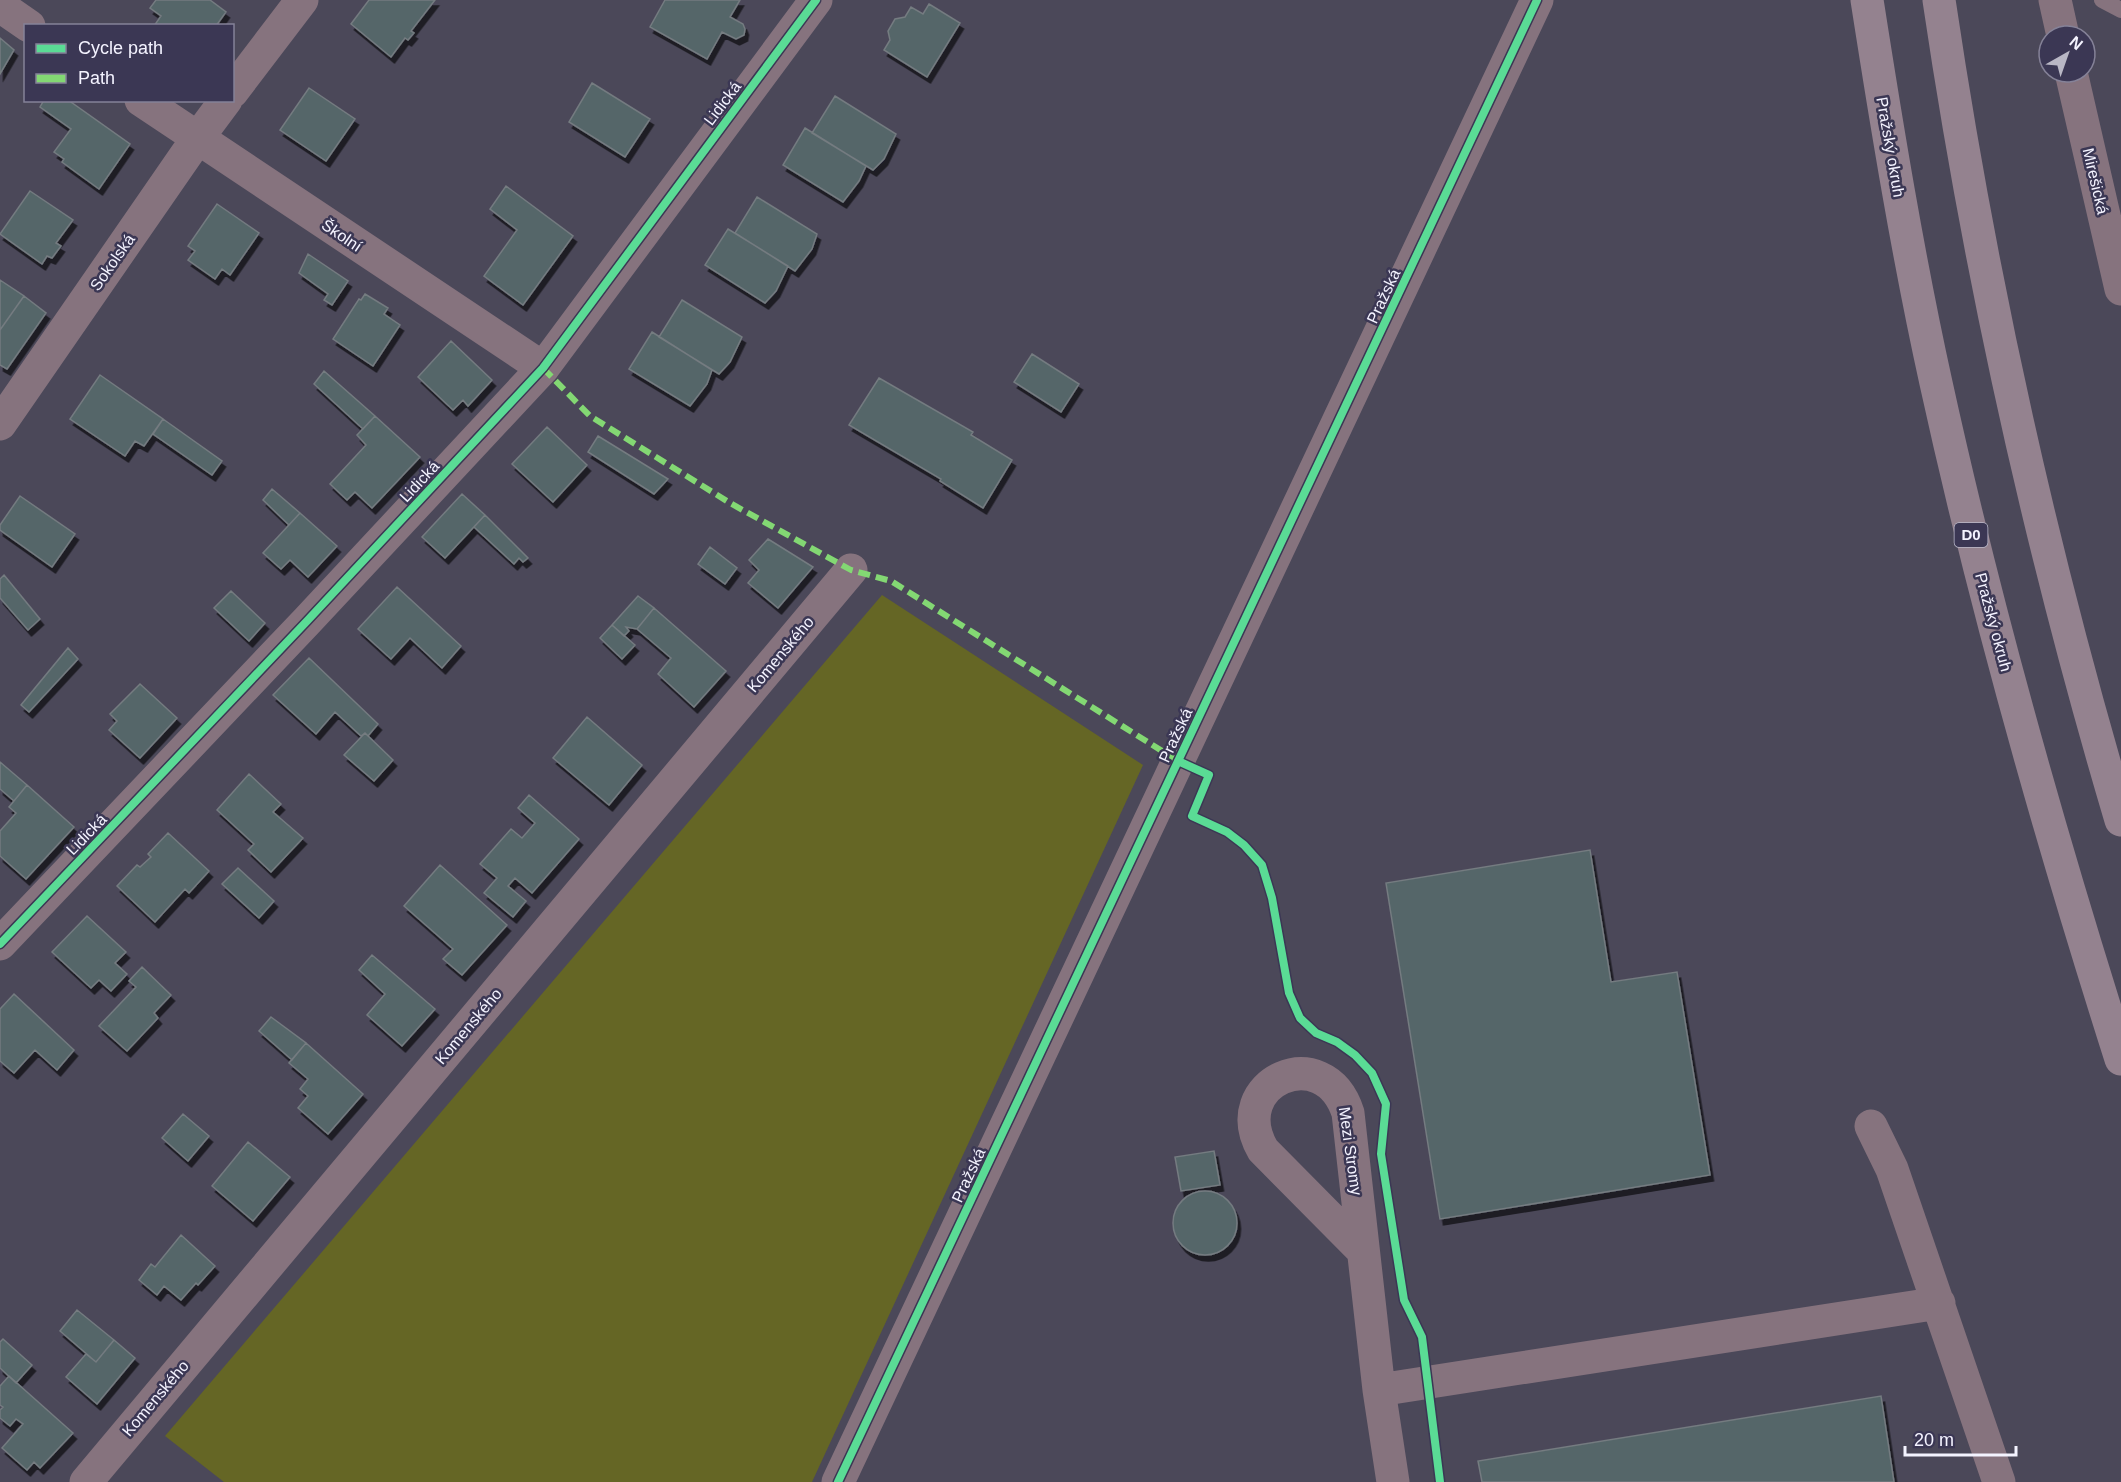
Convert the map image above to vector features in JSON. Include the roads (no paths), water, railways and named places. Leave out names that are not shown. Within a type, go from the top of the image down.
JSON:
[{"type":"highway","name":"Pražský okruh","points":[[1867,0],[1897,185],[1917,290],[1965,508],[2033,770],[2121,1059]]},
{"type":"highway","points":[[1938,0],[1969,192],[2010,395],[2062,608],[2121,820]]},
{"type":"street","points":[[234,89],[302,0]]},
{"type":"street","name":"Lidická","points":[[0,944],[307,621],[543,368],[816,0]]},
{"type":"street","name":"Pražská","points":[[838,1482],[1537,0]]},
{"type":"street","points":[[2055,0],[2060,24]]},
{"type":"street","points":[[0,6],[26,24]]},
{"type":"street","name":"Mirešická","points":[[2074,84],[2121,290]]},
{"type":"street","name":"Školní","points":[[144,102],[543,368]]},
{"type":"street","name":"Sokolská","points":[[0,424],[225,102]]},
{"type":"street","name":"Komenského","points":[[86,1482],[850,570]]},
{"type":"street","name":"Mezi Stromy","points":[[1363,1251],[1263,1150],[1257,1139],[1253,1126],[1254,1112],[1258,1099],[1274,1081],[1298,1073],[1323,1078],[1343,1099],[1348,1113],[1379,1389],[1393,1482]]},
{"type":"street","points":[[1871,1126],[1892,1168],[1999,1482]]},
{"type":"street","points":[[1379,1389],[1939,1303]]},
{"type":"lane","points":[[2102,0],[2121,10]]}]
